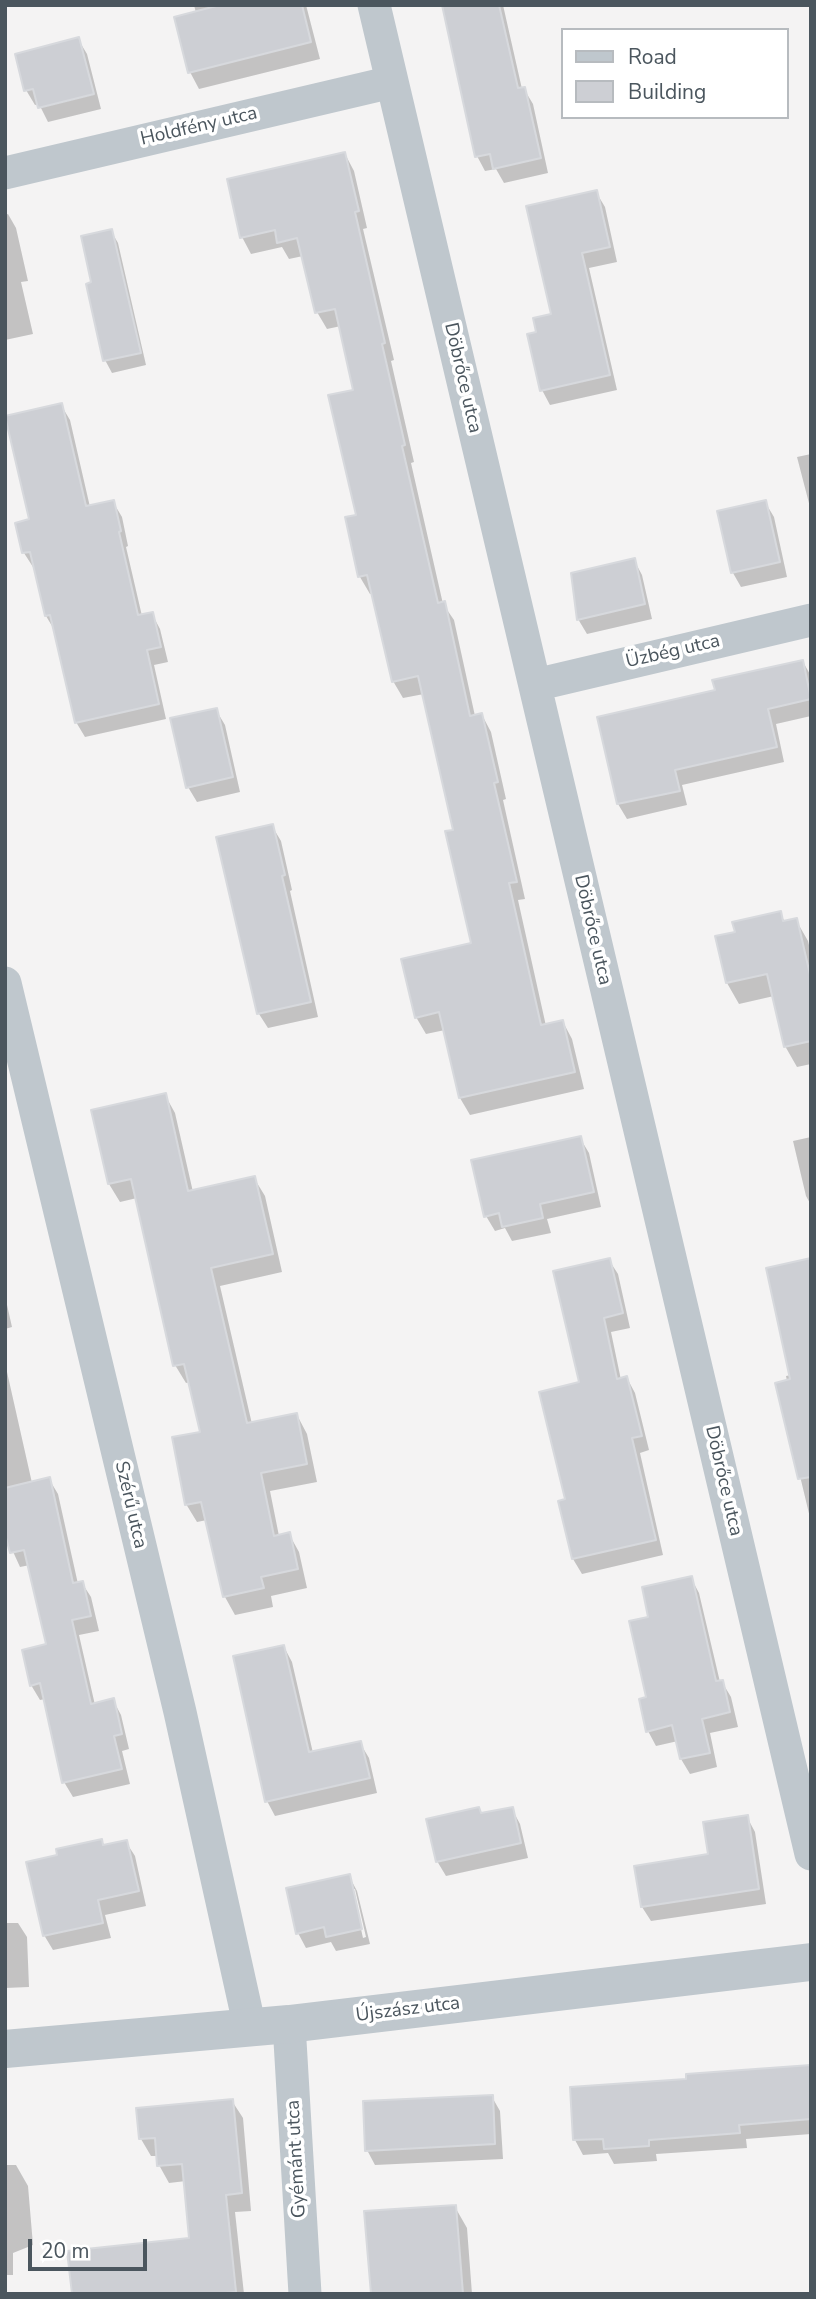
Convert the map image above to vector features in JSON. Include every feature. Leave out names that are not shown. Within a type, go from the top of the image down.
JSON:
[{"type":"street","name":"Döbrőce utca","points":[[374,5],[811,1854]]},
{"type":"street","name":"Holdfény utca","points":[[5,173],[392,82]]},
{"type":"street","name":"Üzbég utca","points":[[534,685],[811,620]]},
{"type":"street","name":"Szérű utca","points":[[5,983],[180,1712],[250,2028]]},
{"type":"street","name":"Újszász utca","points":[[5,2049],[289,2024],[811,1962]]},
{"type":"street","name":"Gyémánt utca","points":[[289,2024],[305,2294]]},
{"type":"building","points":[[220,5],[302,5],[311,42],[188,73],[174,17]]},
{"type":"building","points":[[442,5],[499,5],[518,88],[525,87],[541,158],[493,169],[490,154],[475,157]]},
{"type":"building","points":[[79,37],[94,94],[38,108],[33,89],[24,91],[15,54]]},
{"type":"building","points":[[345,152],[359,211],[355,212],[385,343],[382,344],[405,445],[402,446],[438,603],[445,601],[470,716],[482,713],[498,782],[494,783],[517,882],[509,883],[541,1025],[563,1020],[575,1072],[459,1098],[439,1012],[415,1018],[401,959],[471,943],[445,831],[453,830],[418,676],[392,682],[367,575],[358,577],[345,517],[356,515],[328,395],[353,390],[335,309],[315,313],[297,238],[277,243],[275,230],[240,238],[227,179]]},
{"type":"building","points":[[597,190],[610,247],[582,253],[610,375],[540,391],[527,334],[536,332],[533,318],[551,314],[526,206]]},
{"type":"building","points":[[112,229],[141,353],[103,361],[86,284],[91,282],[81,236]]},
{"type":"building","points":[[62,403],[86,506],[114,500],[138,615],[153,612],[161,647],[147,650],[159,704],[75,723],[50,615],[45,616],[30,552],[22,553],[15,523],[29,519],[5,416]]},
{"type":"building","points":[[766,500],[780,562],[731,573],[717,511]]},
{"type":"building","points":[[635,558],[645,604],[577,620],[571,573]]},
{"type":"building","points":[[803,660],[811,699],[768,709],[777,747],[675,770],[680,791],[617,804],[597,717],[715,690],[712,680]]},
{"type":"building","points":[[217,708],[233,777],[186,788],[170,718]]},
{"type":"building","points":[[273,824],[311,1002],[257,1014],[216,837]]},
{"type":"building","points":[[781,911],[783,921],[797,918],[811,979],[811,1041],[784,1047],[767,974],[726,983],[715,936],[735,932],[732,922]]},
{"type":"building","points":[[166,1093],[188,1191],[255,1176],[273,1254],[211,1268],[247,1423],[297,1413],[307,1464],[261,1473],[274,1536],[290,1532],[298,1569],[261,1577],[264,1588],[223,1597],[201,1502],[185,1505],[172,1437],[200,1432],[184,1364],[173,1366],[131,1179],[108,1184],[91,1110]]},
{"type":"building","points":[[581,1136],[594,1192],[540,1204],[543,1218],[502,1227],[499,1213],[484,1217],[471,1160]]},
{"type":"building","points":[[610,1258],[623,1313],[604,1318],[617,1379],[627,1376],[642,1436],[632,1438],[656,1540],[572,1559],[558,1501],[565,1499],[539,1392],[579,1382],[553,1271]]},
{"type":"building","points":[[811,1258],[811,1477],[798,1479],[775,1383],[790,1379],[766,1268]]},
{"type":"building","points":[[50,1477],[73,1583],[83,1581],[91,1616],[72,1620],[91,1704],[114,1698],[122,1734],[114,1736],[122,1769],[62,1783],[40,1683],[30,1686],[22,1650],[46,1644],[24,1550],[10,1553],[5,1534],[5,1488]]},
{"type":"building","points":[[692,1576],[716,1681],[723,1680],[730,1712],[702,1719],[710,1753],[680,1759],[672,1725],[646,1732],[639,1699],[646,1697],[629,1621],[648,1617],[642,1587]]},
{"type":"building","points":[[284,1645],[309,1752],[361,1741],[370,1778],[265,1802],[233,1656]]},
{"type":"building","points":[[479,1807],[481,1813],[513,1807],[521,1843],[436,1862],[426,1819]]},
{"type":"building","points":[[748,1815],[759,1889],[641,1907],[634,1866],[708,1854],[703,1822]]},
{"type":"building","points":[[102,1839],[103,1845],[127,1840],[139,1891],[98,1900],[103,1923],[43,1936],[26,1862],[57,1855],[56,1849]]},
{"type":"building","points":[[350,1874],[362,1929],[326,1937],[324,1927],[296,1934],[286,1888]]},
{"type":"building","points":[[811,2065],[811,2119],[739,2125],[740,2133],[649,2140],[649,2146],[604,2149],[603,2139],[573,2140],[570,2087],[686,2079],[686,2074]]},
{"type":"building","points":[[493,2095],[495,2144],[365,2151],[363,2101]]},
{"type":"building","points":[[233,2099],[242,2193],[226,2195],[236,2292],[72,2294],[67,2251],[189,2238],[182,2164],[157,2166],[155,2138],[139,2139],[136,2108]]},
{"type":"building","points":[[456,2205],[463,2294],[371,2294],[364,2211]]}]
